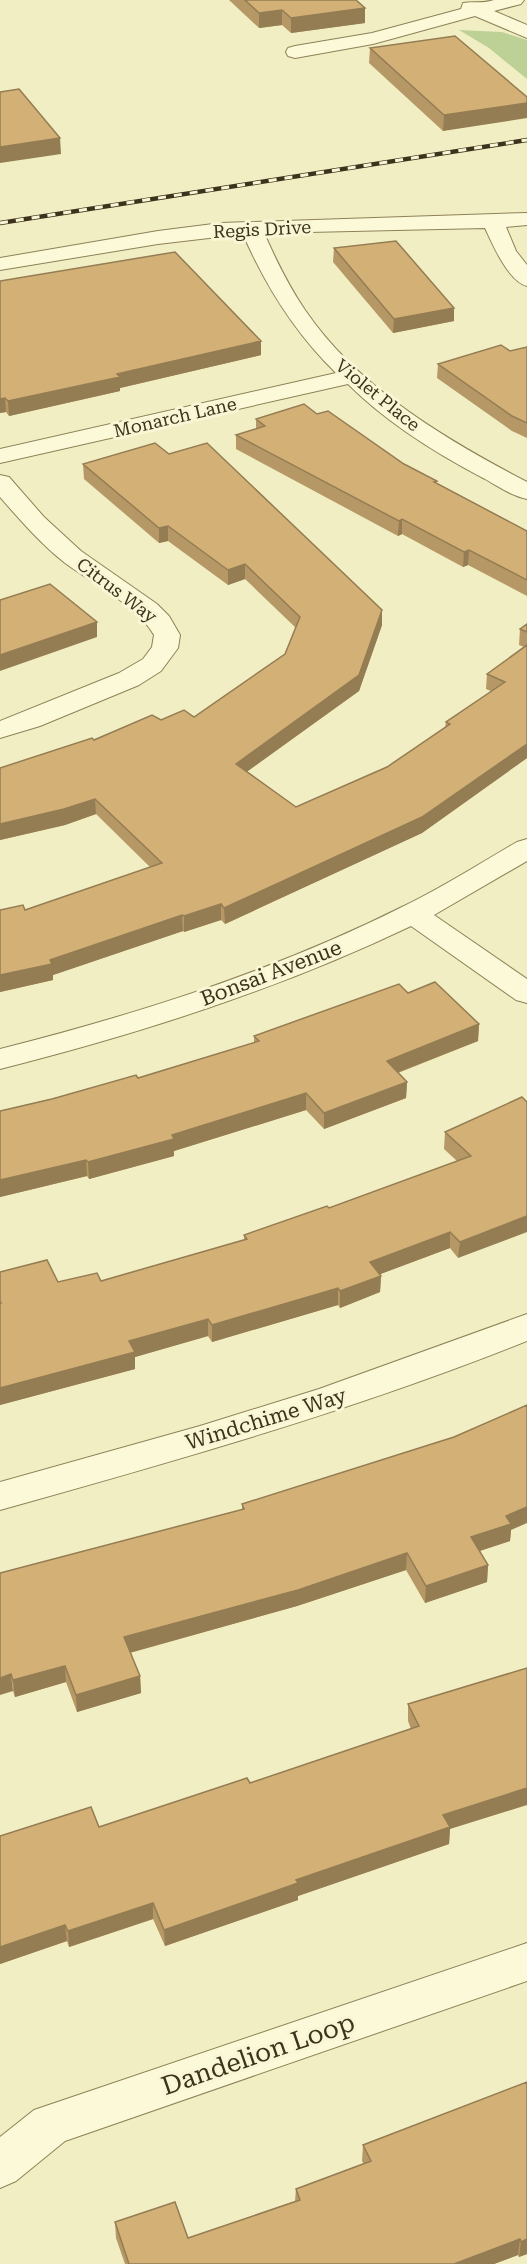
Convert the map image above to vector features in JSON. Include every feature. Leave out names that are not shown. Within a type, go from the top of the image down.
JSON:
[{"type":"street","points":[[454,0],[527,32]]},
{"type":"street","points":[[295,52],[373,38],[513,0],[527,8]]},
{"type":"street","name":"Regis Drive","points":[[0,264],[186,234],[251,227],[492,222],[527,219]]},
{"type":"street","points":[[492,222],[506,252],[527,279]]},
{"type":"street","name":"Violet Place","points":[[251,227],[271,274],[301,322],[350,376],[421,431],[527,492]]},
{"type":"street","name":"Monarch Lane","points":[[0,456],[350,376]]},
{"type":"street","name":"Citrus Way","points":[[0,482],[35,522],[72,556],[148,610],[160,622],[167,635],[165,648],[152,665],[129,679],[0,730]]},
{"type":"street","name":"Bonsai Avenue","points":[[0,1059],[159,1017],[256,981],[413,914],[527,848]]},
{"type":"street","points":[[413,914],[527,993]]},
{"type":"street","name":"Windchime Way","points":[[0,1496],[316,1405],[415,1371],[527,1327]]},
{"type":"street","name":"Dandelion Loop","points":[[0,2166],[50,2125],[527,1962]]},
{"type":"green space","points":[[459,30],[502,32],[527,40],[527,79],[489,48]]},
{"type":"building","points":[[245,0],[356,0],[365,8],[291,18],[282,10],[259,13]]},
{"type":"building","points":[[455,36],[527,97],[527,103],[444,115],[370,48]]},
{"type":"building","points":[[19,89],[60,138],[0,147],[0,92]]},
{"type":"building","points":[[396,241],[454,308],[394,319],[334,248]]},
{"type":"building","points":[[175,252],[261,341],[117,374],[120,377],[8,401],[5,398],[0,399],[0,281]]},
{"type":"building","points":[[501,345],[510,351],[527,347],[527,423],[512,416],[438,364]]},
{"type":"building","points":[[304,404],[317,414],[328,411],[404,464],[527,531],[527,580],[469,550],[464,552],[402,519],[399,521],[236,435],[265,426],[256,419]]},
{"type":"building","points":[[155,443],[169,454],[207,443],[382,610],[359,675],[236,764],[296,807],[387,767],[450,724],[446,722],[505,682],[487,674],[527,645],[527,744],[422,817],[224,908],[221,904],[182,915],[50,960],[52,964],[0,975],[0,910],[23,905],[25,910],[162,863],[95,799],[0,824],[0,768],[92,738],[94,740],[152,715],[161,720],[184,710],[194,717],[285,654],[300,617],[245,564],[228,570],[168,526],[159,528],[83,464]]},
{"type":"building","points":[[50,584],[97,622],[0,655],[0,600]]},
{"type":"building","points":[[527,624],[527,632],[520,629]]},
{"type":"building","points":[[435,982],[479,1024],[387,1061],[407,1082],[324,1113],[306,1093],[172,1135],[174,1139],[88,1162],[86,1160],[0,1180],[0,1111],[136,1075],[138,1078],[259,1041],[254,1036],[399,984],[408,993]]},
{"type":"building","points":[[522,1097],[527,1102],[527,1216],[460,1242],[450,1232],[370,1262],[381,1276],[340,1291],[338,1288],[212,1325],[208,1319],[129,1341],[135,1352],[0,1388],[0,1272],[47,1260],[58,1282],[97,1273],[101,1281],[247,1239],[244,1235],[327,1206],[329,1208],[471,1156],[445,1132]]},
{"type":"building","points":[[527,1405],[527,1507],[506,1516],[511,1524],[471,1537],[488,1565],[426,1586],[407,1553],[298,1590],[124,1637],[140,1676],[76,1695],[65,1666],[13,1680],[11,1674],[0,1678],[0,1573],[244,1509],[242,1504],[454,1437]]},
{"type":"building","points":[[527,1668],[527,1788],[443,1815],[450,1827],[296,1880],[298,1883],[164,1930],[153,1903],[68,1931],[65,1925],[0,1947],[0,1836],[91,1807],[99,1827],[247,1778],[250,1783],[419,1726],[408,1704]]},
{"type":"building","points":[[527,2082],[527,2239],[521,2242],[520,2239],[454,2264],[129,2264],[115,2222],[175,2202],[188,2238],[300,2200],[296,2189],[371,2161],[363,2145]]},
{"type":"railway","points":[[0,223],[527,140]]}]
